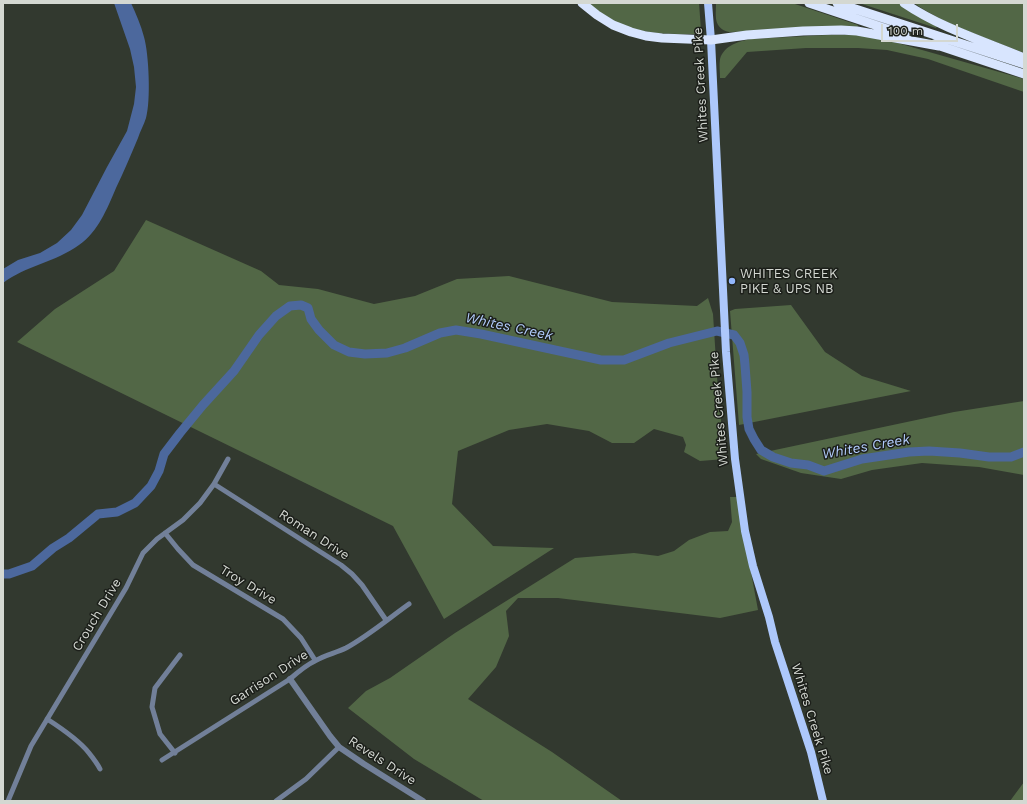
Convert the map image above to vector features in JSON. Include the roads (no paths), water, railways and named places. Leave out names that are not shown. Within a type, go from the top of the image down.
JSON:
[{"type":"highway","points":[[582,3],[597,15],[631,32],[662,38],[711,40],[747,35],[841,30],[858,31],[939,46]]},
{"type":"highway","points":[[809,3],[1024,74]]},
{"type":"highway","points":[[837,3],[1024,64]]},
{"type":"highway","points":[[904,3],[925,16],[952,29],[1024,58]]},
{"type":"main road","name":"Whites Creek Pike","points":[[708,3],[726,352],[735,459],[745,531],[753,566],[775,642],[811,752],[823,801]]},
{"type":"street","name":"Crouch Drive","points":[[8,801],[31,746],[123,595],[143,553],[157,539],[194,511],[214,484],[228,459]]},
{"type":"street","name":"Roman Drive","points":[[214,484],[341,564],[362,585],[386,620]]},
{"type":"street","name":"Troy Drive","points":[[165,533],[193,565],[283,619],[301,638],[315,660]]},
{"type":"street","name":"Garrison Drive","points":[[162,760],[290,679],[315,660],[346,648],[409,604]]},
{"type":"street","points":[[175,753],[160,734],[152,707],[155,688],[180,655]]},
{"type":"street","name":"Revels Drive","points":[[290,679],[339,747],[423,801]]},
{"type":"street","points":[[47,719],[63,729],[89,752],[100,768]]},
{"type":"street","points":[[276,801],[306,779],[339,747]]},
{"type":"water","points":[[114,3],[131,3],[144,37],[149,78],[148,110],[146,118],[105,212],[92,234],[79,245],[61,256],[21,272],[3,283],[3,269],[18,260],[40,253],[57,243],[71,230],[82,215],[127,131],[134,104],[136,87],[134,67],[130,49]]},
{"type":"waterway","name":"Whites Creek","points":[[3,574],[9,574],[32,566],[98,514],[117,512],[135,503],[151,486],[159,471],[164,454],[180,433],[234,371],[259,335],[276,316],[290,306],[301,305],[308,308],[311,319],[319,330],[334,345],[349,352],[365,354],[387,353],[405,348],[440,333],[456,330],[601,360],[624,360],[669,343],[717,331],[734,335],[740,343],[744,355],[749,429],[761,450],[773,457],[791,463],[808,465],[824,471],[862,459],[909,452],[929,451],[989,457],[1011,457],[1024,452]]},
{"type":"place","name":"WHITES CREEK PIKE & UPS NB","points":[[732,281]]}]
